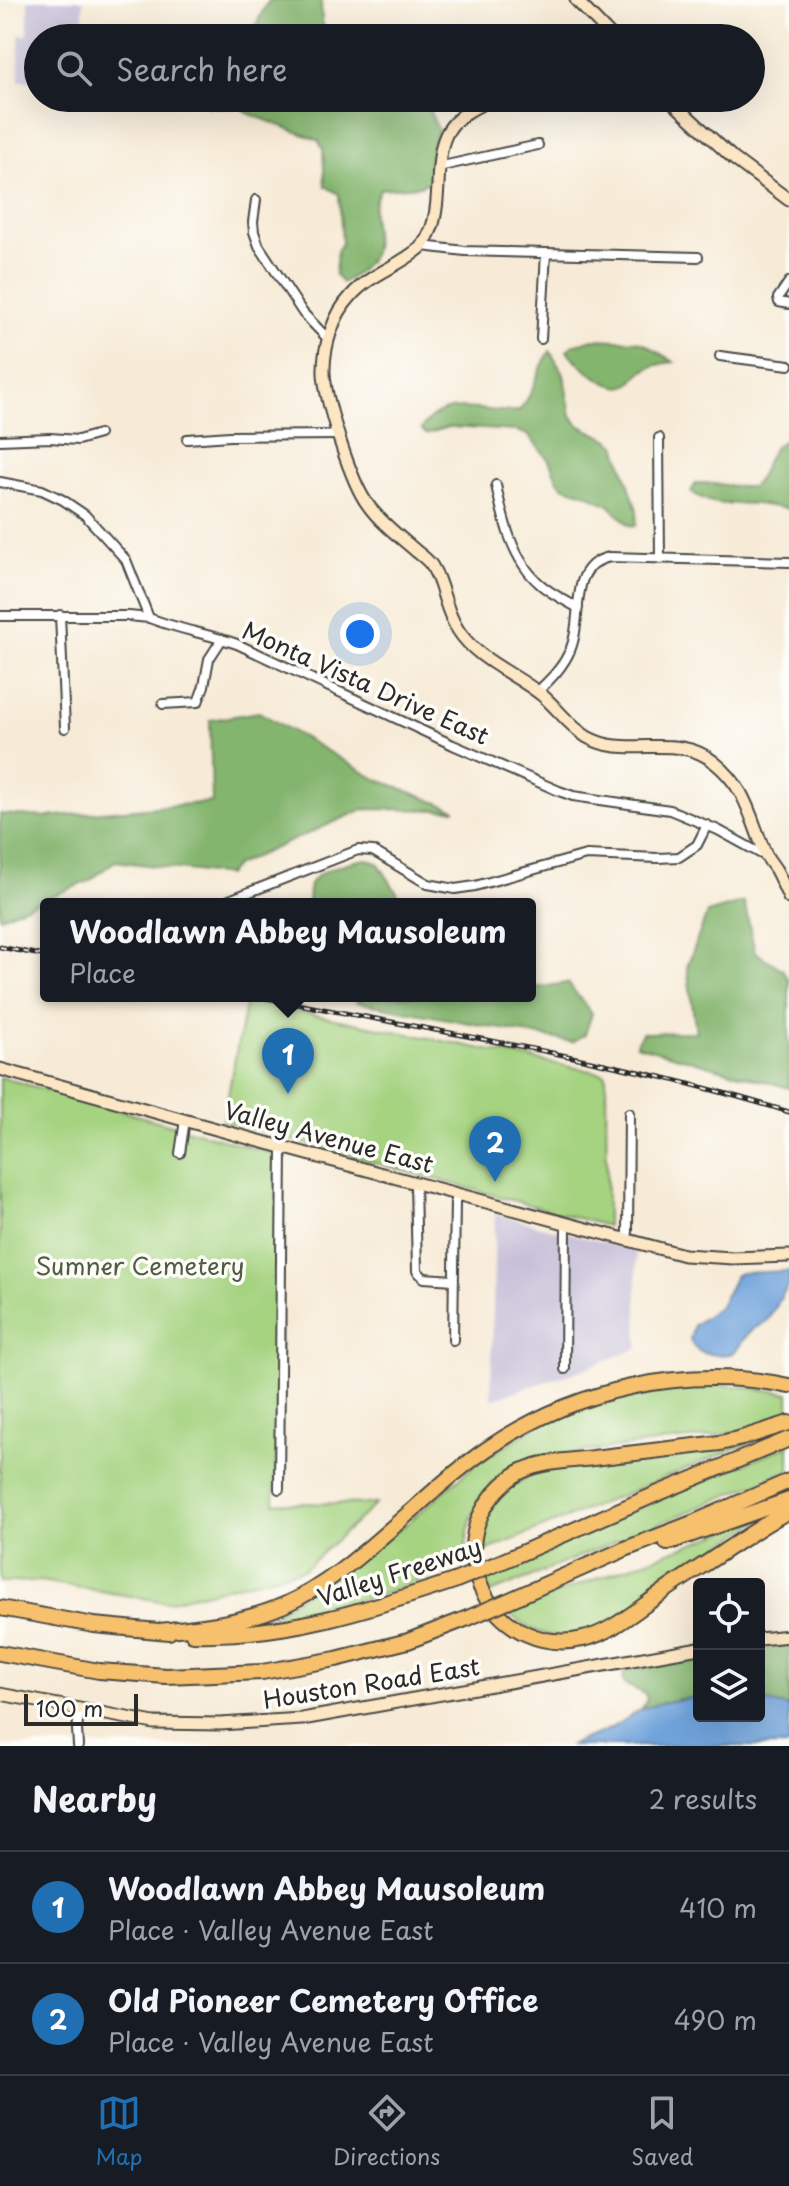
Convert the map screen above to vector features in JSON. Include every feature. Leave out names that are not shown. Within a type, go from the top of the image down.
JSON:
[{"type":"highway","points":[[159,1631],[258,1615],[311,1591],[486,1450],[552,1412],[588,1398],[626,1387],[664,1381],[732,1378],[789,1386]]},
{"type":"highway","points":[[789,1423],[720,1443],[551,1463],[522,1471],[498,1489],[480,1516],[474,1533],[476,1577],[491,1605],[519,1630],[552,1641],[582,1640],[610,1627],[789,1511]]},
{"type":"highway","name":"Valley Freeway","points":[[0,1608],[94,1625],[214,1634],[259,1631],[332,1618],[454,1581],[789,1439]]},
{"type":"highway","points":[[0,1653],[61,1665],[166,1676],[262,1672],[322,1662],[408,1641],[468,1618],[789,1481]]},
{"type":"highway","points":[[553,1582],[789,1500]]},
{"type":"street","points":[[576,0],[598,24]]},
{"type":"street","points":[[467,112],[451,126],[440,148],[437,209],[422,246],[367,281],[349,297],[340,310],[329,340],[324,375],[351,471],[366,503],[434,569],[458,630],[477,651],[537,692],[577,731],[593,740],[621,747],[674,745],[710,758],[746,800],[767,857],[789,898]]},
{"type":"street","points":[[683,112],[734,159],[789,200]]},
{"type":"street","points":[[438,167],[538,145]]},
{"type":"street","points":[[256,200],[253,222],[259,246],[303,313],[329,340]]},
{"type":"street","points":[[422,246],[465,251],[698,257]]},
{"type":"street","points":[[541,339],[546,253]]},
{"type":"street","points":[[789,285],[778,298],[779,302],[789,304]]},
{"type":"street","points":[[720,356],[789,365]]},
{"type":"street","points":[[0,440],[78,440],[99,434]]},
{"type":"street","points":[[187,439],[339,435]]},
{"type":"street","points":[[659,438],[660,559]]},
{"type":"street","points":[[0,482],[42,490],[85,515],[126,560],[149,618]]},
{"type":"street","points":[[496,485],[504,524],[523,563],[537,583],[578,608]]},
{"type":"street","points":[[537,692],[557,672],[571,649],[582,579],[593,563],[610,557],[789,562]]},
{"type":"street","points":[[60,615],[65,728]]},
{"type":"street","name":"Monta Vista Drive East","points":[[0,616],[149,618],[222,639],[559,791],[573,796],[670,810],[707,825],[767,857]]},
{"type":"street","points":[[163,704],[198,702],[209,659],[222,639]]},
{"type":"street","points":[[234,898],[358,850],[373,851],[428,884],[455,889],[586,855],[679,857],[697,845],[707,825]]},
{"type":"street","name":"Valley Avenue East","points":[[0,1069],[626,1240],[694,1256],[789,1256]]},
{"type":"street","points":[[626,1240],[629,1113]]},
{"type":"street","points":[[180,1153],[185,1120]]},
{"type":"street","points":[[279,1489],[282,1147]]},
{"type":"street","points":[[415,1183],[417,1271],[424,1278],[454,1280]]},
{"type":"street","points":[[453,1340],[455,1200],[459,1195]]},
{"type":"street","points":[[565,1369],[566,1224]]},
{"type":"street","points":[[765,1638],[789,1636]]},
{"type":"street","name":"Houston Road East","points":[[0,1694],[154,1723],[302,1719],[693,1649]]},
{"type":"street","points":[[78,1746],[80,1710]]},
{"type":"shaded area","points":[[28,0],[83,0],[83,24],[28,24]]},
{"type":"shaded area","points":[[19,35],[24,35],[24,81],[19,81]]},
{"type":"shaded area","points":[[495,1214],[636,1251],[638,1348],[491,1399]]},
{"type":"green space","points":[[270,0],[321,0],[323,24],[257,24]]},
{"type":"green space","points":[[247,112],[430,112],[438,130],[430,155],[429,182],[420,186],[380,189],[374,204],[374,250],[359,271],[342,283],[335,275],[337,251],[342,243],[339,194],[325,186],[323,149],[318,140]]},
{"type":"green space","points":[[593,339],[636,341],[674,362],[647,369],[623,387],[614,386],[596,377],[567,351],[573,345]]},
{"type":"green space","points":[[550,351],[564,375],[571,416],[580,426],[616,445],[637,510],[636,526],[629,525],[609,505],[562,486],[549,460],[528,435],[517,431],[449,427],[426,434],[421,429],[431,418],[454,409],[519,411]]},
{"type":"green space","points":[[789,439],[789,509],[715,503],[691,492],[696,483],[752,487],[771,452]]},
{"type":"green space","points":[[259,712],[374,778],[456,810],[364,809],[236,865],[227,875],[115,861],[89,881],[40,898],[40,901],[0,917],[0,814],[47,817],[212,802],[210,720]]},
{"type":"green space","points":[[367,859],[379,864],[400,898],[309,898],[313,880],[344,864]]},
{"type":"green space","points":[[744,902],[755,952],[782,969],[789,980],[789,1088],[636,1045],[642,1033],[696,1032],[687,967],[707,913]]},
{"type":"green space","points":[[568,983],[592,1014],[585,1034],[573,1042],[356,1002],[536,1002],[536,988]]},
{"type":"green space","points":[[246,1002],[606,1074],[607,1226],[223,1121]]},
{"type":"green space","name":"Sumner Cemetery","points":[[0,1077],[279,1155],[280,1350],[274,1503],[376,1504],[304,1569],[166,1602],[40,1581],[0,1582]]},
{"type":"green space","points":[[717,1384],[789,1393],[789,1415],[738,1432],[714,1436],[531,1458],[500,1476],[480,1498],[469,1526],[465,1561],[384,1593],[266,1619],[398,1531],[477,1463],[538,1425],[595,1402],[656,1388]]},
{"type":"green space","points":[[751,1442],[481,1553],[481,1536],[491,1508],[511,1488],[537,1474],[553,1469]]},
{"type":"green space","points":[[789,1445],[789,1470],[491,1593],[483,1573]]},
{"type":"green space","points":[[770,1515],[711,1551],[618,1617],[583,1633],[557,1636],[541,1633],[506,1612]]},
{"type":"green space","points":[[765,1646],[789,1646],[789,1707],[765,1701]]},
{"type":"green space","points":[[693,1658],[693,1698],[677,1699],[642,1709],[647,1699],[645,1694],[626,1685],[622,1679],[624,1672]]},
{"type":"water","points":[[789,1271],[789,1285],[772,1314],[751,1331],[735,1351],[709,1354],[693,1346],[690,1340],[694,1325],[720,1306],[735,1276],[740,1273]]},
{"type":"water","points":[[693,1699],[693,1722],[765,1722],[765,1701],[789,1707],[789,1746],[570,1746],[610,1729],[650,1706]]},
{"type":"railway","points":[[0,947],[40,955]]},
{"type":"railway","points":[[288,1002],[591,1061],[789,1112]]},
{"type":"place","name":"Woodlawn Abbey Mausoleum","points":[[288,1094]]},
{"type":"place","name":"Old Pioneer Cemetery Office","points":[[495,1182]]}]
